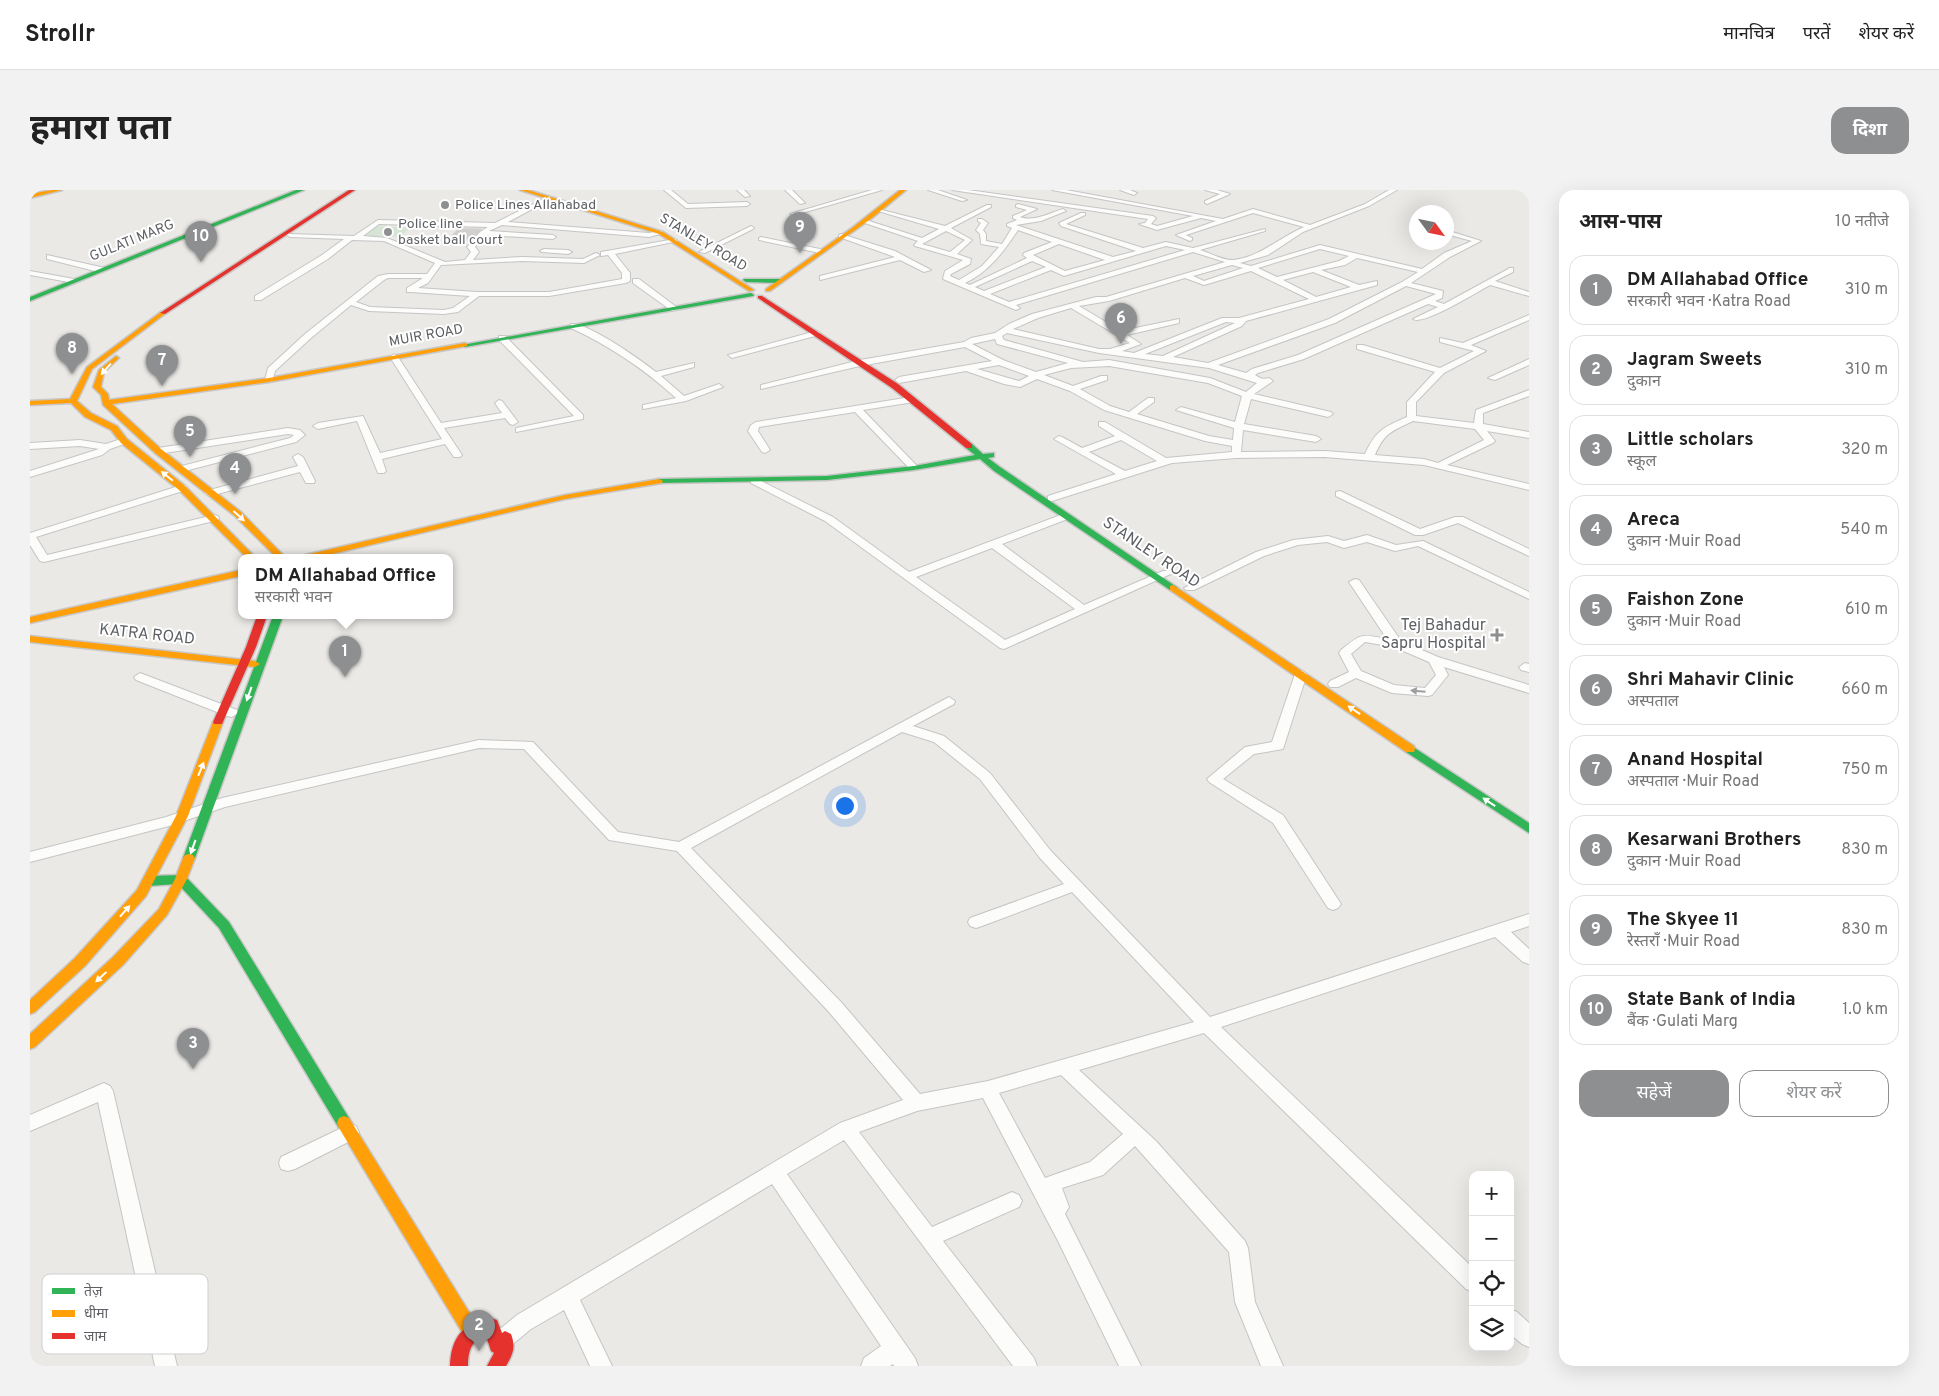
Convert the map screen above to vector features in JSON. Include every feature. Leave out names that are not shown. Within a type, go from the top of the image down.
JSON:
[{"type":"main road","points":[[30,195],[47,190]]},
{"type":"main road","points":[[30,195],[59,190]]},
{"type":"main road","name":"GULATI MARG","points":[[30,299],[301,190]]},
{"type":"main road","points":[[74,399],[88,368],[100,358],[176,304],[352,190]]},
{"type":"main road","points":[[278,554],[238,514],[158,451],[108,405],[104,394],[97,388],[101,372],[129,346],[290,235],[360,190]]},
{"type":"main road","name":"STANLEY ROAD","points":[[523,190],[661,233],[757,291],[865,362],[911,400],[1066,516],[1162,575],[1190,588],[1372,709]]},
{"type":"main road","name":"STANLEY ROAD","points":[[536,190],[653,224],[671,232],[704,252],[816,333],[899,380],[985,456],[1052,498],[1301,674],[1529,829]]},
{"type":"main road","name":"MUIR ROAD","points":[[84,411],[91,413],[108,405],[269,380],[675,308],[757,291],[780,281],[880,210],[903,190]]},
{"type":"main road","points":[[757,291],[780,281]]},
{"type":"main road","points":[[30,403],[74,399],[92,390],[100,391]]},
{"type":"main road","points":[[74,399],[84,411],[114,428],[124,441],[182,488],[248,554]]},
{"type":"main road","points":[[322,554],[565,497],[652,481],[755,481],[827,478],[914,468],[985,456]]},
{"type":"main road","points":[[30,620],[238,574]]},
{"type":"main road","points":[[30,1008],[80,962],[142,893],[182,816],[261,619]]},
{"type":"main road","points":[[30,1043],[118,962],[163,912],[181,879],[277,619]]},
{"type":"main road","name":"KATRA ROAD","points":[[30,639],[260,665]]},
{"type":"main road","points":[[148,881],[181,879]]},
{"type":"main road","points":[[181,879],[224,925],[471,1331]]},
{"type":"main road","points":[[458,1366],[457,1352],[471,1331],[478,1326],[491,1326],[497,1345],[505,1340],[506,1350],[496,1366]]},
{"type":"street","points":[[667,190],[686,206],[747,204]]},
{"type":"street","points":[[740,190],[747,196]]},
{"type":"street","points":[[788,190],[802,203]]},
{"type":"street","points":[[794,214],[879,190]]},
{"type":"street","points":[[931,190],[971,201]]},
{"type":"street","points":[[955,190],[1014,198],[1063,208],[1153,218],[1193,218]]},
{"type":"street","points":[[1055,190],[1225,222]]},
{"type":"street","points":[[1093,190],[1162,203]]},
{"type":"street","points":[[1123,190],[1134,193]]},
{"type":"street","points":[[1207,202],[1227,194],[1208,190]]},
{"type":"street","points":[[764,387],[865,362],[966,344],[976,338],[989,339],[1035,316],[1096,299],[1106,299],[1265,253],[1282,240],[1369,204],[1394,190]]},
{"type":"street","points":[[1025,192],[1002,203],[989,206],[945,228],[917,245],[967,259],[967,262],[948,273],[946,277],[1035,316]]},
{"type":"street","points":[[1041,205],[1015,218],[1021,221],[1032,222],[1063,208],[1070,200],[1049,196],[1056,192],[1095,200]]},
{"type":"street","points":[[467,263],[475,252],[471,247],[482,234],[548,198]]},
{"type":"street","points":[[1002,203],[1053,214]]},
{"type":"street","points":[[980,204],[989,206]]},
{"type":"street","points":[[880,210],[945,228],[969,240],[952,254]]},
{"type":"street","points":[[1190,239],[1179,235],[1225,222],[1253,211],[1311,227]]},
{"type":"street","points":[[1083,214],[1062,222],[1063,225],[1144,251]]},
{"type":"street","points":[[1100,214],[1157,228],[1201,216]]},
{"type":"street","points":[[1147,226],[1153,218]]},
{"type":"street","points":[[864,221],[923,240]]},
{"type":"street","points":[[1005,226],[1021,221]]},
{"type":"street","points":[[258,298],[378,222],[498,224],[649,235],[661,233]]},
{"type":"street","points":[[1004,246],[982,243],[983,234],[979,230],[982,222],[1005,226],[1114,260]]},
{"type":"street","points":[[1177,223],[1268,250]]},
{"type":"street","points":[[958,283],[985,269],[1004,246],[1005,226]]},
{"type":"street","points":[[704,252],[752,228]]},
{"type":"street","points":[[562,229],[553,237],[544,251],[610,253],[675,241]]},
{"type":"street","points":[[1008,305],[1192,250],[1249,236],[1263,230]]},
{"type":"street","points":[[482,234],[553,237]]},
{"type":"street","points":[[1207,366],[1332,320],[1405,284],[1447,255],[1478,240],[1454,234]]},
{"type":"street","points":[[290,235],[385,239],[444,264],[522,260],[584,261],[596,254]]},
{"type":"street","points":[[841,236],[892,254],[927,270],[914,276]]},
{"type":"street","points":[[761,239],[820,251]]},
{"type":"street","points":[[1282,240],[1290,243]]},
{"type":"street","points":[[1058,242],[1027,255],[1064,274],[1166,244],[1178,244],[1251,268],[1278,279],[1315,299]]},
{"type":"street","points":[[1298,245],[1315,249]]},
{"type":"street","points":[[1098,255],[1129,246]]},
{"type":"street","points":[[1186,276],[1204,283],[1320,247],[1423,271]]},
{"type":"street","points":[[439,263],[429,276],[410,290],[477,294],[549,294],[626,281],[626,273],[610,253]]},
{"type":"street","points":[[1278,279],[1342,263],[1356,255]]},
{"type":"street","points":[[50,257],[102,270]]},
{"type":"street","points":[[824,278],[899,258]]},
{"type":"street","points":[[968,287],[1032,258]]},
{"type":"street","points":[[983,294],[1051,268]]},
{"type":"street","points":[[1313,270],[1358,287]]},
{"type":"street","points":[[1417,318],[1445,307],[1510,270]]},
{"type":"street","points":[[30,273],[74,281]]},
{"type":"street","points":[[269,380],[271,370],[349,302],[384,276],[429,276]]},
{"type":"street","points":[[636,280],[675,308]]},
{"type":"street","points":[[1489,282],[1529,294]]},
{"type":"street","points":[[1134,355],[1225,320],[1242,321],[1374,283]]},
{"type":"street","points":[[1248,376],[1255,371],[1301,357],[1439,296],[1440,293],[1405,284]]},
{"type":"street","points":[[349,302],[369,309],[444,312],[455,310],[477,294]]},
{"type":"street","points":[[1428,301],[1445,307]]},
{"type":"street","points":[[1072,305],[1137,344],[1110,352]]},
{"type":"street","points":[[1463,346],[1529,317]]},
{"type":"street","points":[[1119,334],[1176,321]]},
{"type":"street","points":[[1163,359],[1242,321]]},
{"type":"street","points":[[574,326],[604,340],[656,375],[684,399]]},
{"type":"street","points":[[1006,330],[1099,351],[1207,366],[1248,376],[1263,383],[1247,394],[1239,426],[1236,455]]},
{"type":"street","points":[[732,355],[816,333]]},
{"type":"street","points":[[998,335],[1000,342],[1084,365]]},
{"type":"street","points":[[499,403],[522,434],[580,417],[502,338]]},
{"type":"street","points":[[1412,418],[1411,402],[1441,371],[1482,351],[1443,340]]},
{"type":"street","points":[[966,344],[1000,362],[1073,389],[1108,408],[1208,439],[1237,444]]},
{"type":"street","points":[[1360,347],[1441,371]]},
{"type":"street","points":[[394,357],[457,455]]},
{"type":"street","points":[[899,380],[1000,362]]},
{"type":"street","points":[[1492,378],[1529,362]]},
{"type":"street","points":[[966,368],[1007,382],[1020,384],[1037,375],[1070,365],[1109,363],[1210,381],[1247,394],[1328,414]]},
{"type":"street","points":[[656,375],[691,365]]},
{"type":"street","points":[[1073,389],[1104,378]]},
{"type":"street","points":[[646,407],[684,399],[719,387]]},
{"type":"street","points":[[1439,466],[1452,457],[1470,452],[1490,441],[1478,426],[1480,412],[1529,393]]},
{"type":"street","points":[[765,450],[753,431],[756,425],[911,400]]},
{"type":"street","points":[[1130,415],[1151,400]]},
{"type":"street","points":[[858,410],[914,468]]},
{"type":"street","points":[[1181,410],[1239,426],[1317,435],[1309,454]]},
{"type":"street","points":[[439,426],[508,415]]},
{"type":"street","points":[[318,426],[360,418],[382,471]]},
{"type":"street","points":[[1369,457],[1377,439],[1390,428],[1412,418],[1478,426],[1529,435]]},
{"type":"street","points":[[1102,424],[1165,462]]},
{"type":"street","points":[[158,451],[288,431],[297,432],[300,435],[296,438],[180,469]]},
{"type":"street","points":[[1082,451],[1122,436]]},
{"type":"street","points":[[1059,439],[1124,475]]},
{"type":"street","points":[[30,474],[99,453],[106,447],[124,441]]},
{"type":"street","points":[[377,458],[448,441]]},
{"type":"street","points":[[30,446],[80,443],[106,447]]},
{"type":"street","points":[[1052,498],[1165,462],[1236,455],[1309,454],[1424,462],[1529,487]]},
{"type":"street","points":[[298,457],[310,481]]},
{"type":"street","points":[[210,493],[303,468]]},
{"type":"street","points":[[755,481],[829,519],[1004,646],[1162,575]]},
{"type":"street","points":[[182,488],[30,536],[44,559],[214,518]]},
{"type":"street","points":[[1340,494],[1419,533],[1458,519],[1529,553]]},
{"type":"street","points":[[908,576],[1066,516]]},
{"type":"street","points":[[1190,588],[1260,554],[1297,542],[1328,539],[1344,545],[1368,538],[1395,548],[1419,543],[1529,596]]},
{"type":"street","points":[[993,544],[1082,610]]},
{"type":"street","points":[[1355,582],[1397,644]]},
{"type":"street","points":[[1434,660],[1442,675],[1428,692],[1392,689],[1356,673],[1345,653],[1363,638],[1397,644],[1434,660],[1529,689]]},
{"type":"street","points":[[1334,684],[1356,673]]},
{"type":"street","points":[[1301,674],[1278,746],[1250,750],[1214,779],[1278,819],[1333,904]]},
{"type":"street","points":[[140,677],[223,710],[242,715]]},
{"type":"street","points":[[681,847],[949,701]]},
{"type":"street","points":[[901,726],[939,739],[985,776],[1045,854],[1207,1025],[1469,1278]]},
{"type":"street","points":[[30,857],[207,808],[480,744],[528,745],[614,836],[681,847],[835,1007],[916,1103]]},
{"type":"street","points":[[976,922],[1076,885]]},
{"type":"street","points":[[497,1345],[524,1322],[846,1129],[916,1103],[988,1089],[1207,1025],[1529,920]]},
{"type":"street","points":[[1498,930],[1529,958]]},
{"type":"street","points":[[1063,1066],[1149,1146],[1238,1248],[1245,1302],[1272,1366]]},
{"type":"street","points":[[988,1089],[1065,1234],[1130,1366]]},
{"type":"street","points":[[30,1122],[104,1091],[145,1274]]},
{"type":"street","points":[[846,1129],[1026,1366]]},
{"type":"street","points":[[288,1163],[350,1132]]},
{"type":"street","points":[[1127,1341],[1052,1190],[1052,1184],[1096,1169],[1136,1134]]},
{"type":"street","points":[[774,1171],[908,1366]]},
{"type":"street","points":[[929,1238],[1012,1201]]},
{"type":"street","points":[[568,1296],[601,1366]]},
{"type":"street","points":[[1514,1323],[1529,1337]]},
{"type":"street","points":[[872,1366],[895,1349]]},
{"type":"green space","name":"Police line basket ball court","points":[[377,226],[410,228],[400,237],[365,236]]},
{"type":"building","points":[[459,228],[482,229],[470,241],[447,240]]},
{"type":"traffic: fast","points":[[30,299],[301,190]]},
{"type":"traffic: fast","points":[[746,280],[780,281]]},
{"type":"traffic: fast","points":[[465,345],[751,295]]},
{"type":"traffic: fast","points":[[969,446],[997,469],[1173,588]]},
{"type":"traffic: fast","points":[[659,481],[827,478],[914,468],[991,455]]},
{"type":"traffic: fast","points":[[189,858],[277,619]]},
{"type":"traffic: fast","points":[[1410,749],[1529,829]]},
{"type":"traffic: fast","points":[[148,881],[181,879],[224,925],[344,1123]]},
{"type":"traffic: slow","points":[[30,196],[59,190]]},
{"type":"traffic: slow","points":[[523,190],[661,233],[751,290]]},
{"type":"traffic: slow","points":[[768,290],[854,229],[903,190]]},
{"type":"traffic: slow","points":[[163,313],[89,368],[73,401],[88,415],[114,428],[124,441],[182,488],[248,554]]},
{"type":"traffic: slow","points":[[106,403],[269,380],[465,345]]},
{"type":"traffic: slow","points":[[116,358],[101,371],[97,387],[104,394],[106,403],[158,451],[238,514],[278,554]]},
{"type":"traffic: slow","points":[[30,403],[73,401]]},
{"type":"traffic: slow","points":[[322,554],[565,497],[659,481]]},
{"type":"traffic: slow","points":[[30,620],[238,574]]},
{"type":"traffic: slow","points":[[1173,588],[1410,749]]},
{"type":"traffic: slow","points":[[30,639],[255,664]]},
{"type":"traffic: slow","points":[[30,1008],[80,962],[142,893],[182,816],[218,722]]},
{"type":"traffic: slow","points":[[30,1043],[118,961],[163,912],[181,879],[189,858]]},
{"type":"traffic: slow","points":[[344,1123],[471,1331]]},
{"type":"traffic: jam","points":[[163,313],[352,190]]},
{"type":"traffic: jam","points":[[760,297],[895,386],[969,446]]},
{"type":"traffic: jam","points":[[218,722],[251,647],[261,619]]},
{"type":"traffic: jam","points":[[459,1366],[460,1350],[466,1338],[476,1330],[491,1326],[497,1345],[505,1340],[506,1350],[496,1366]]},
{"type":"place","name":"Police Lines Allahabad","points":[[445,205]]},
{"type":"place","name":"Police line basket ball court","points":[[388,232]]},
{"type":"place","name":"The Skyee 11","points":[[800,253]]},
{"type":"place","name":"State Bank of India","points":[[201,262]]},
{"type":"place","name":"Shri Mahavir Clinic","points":[[1121,344]]},
{"type":"place","name":"Kesarwani Brothers","points":[[72,374]]},
{"type":"place","name":"Anand Hospital","points":[[162,386]]},
{"type":"place","name":"Faishon Zone","points":[[190,457]]},
{"type":"place","name":"Areca","points":[[235,494]]},
{"type":"place","name":"Tej Bahadur Sapru Hospital","points":[[1497,635]]},
{"type":"place","name":"DM Allahabad Office","points":[[345,677]]},
{"type":"place","name":"Little scholars","points":[[193,1069]]},
{"type":"place","name":"Jagram Sweets","points":[[479,1351]]}]
